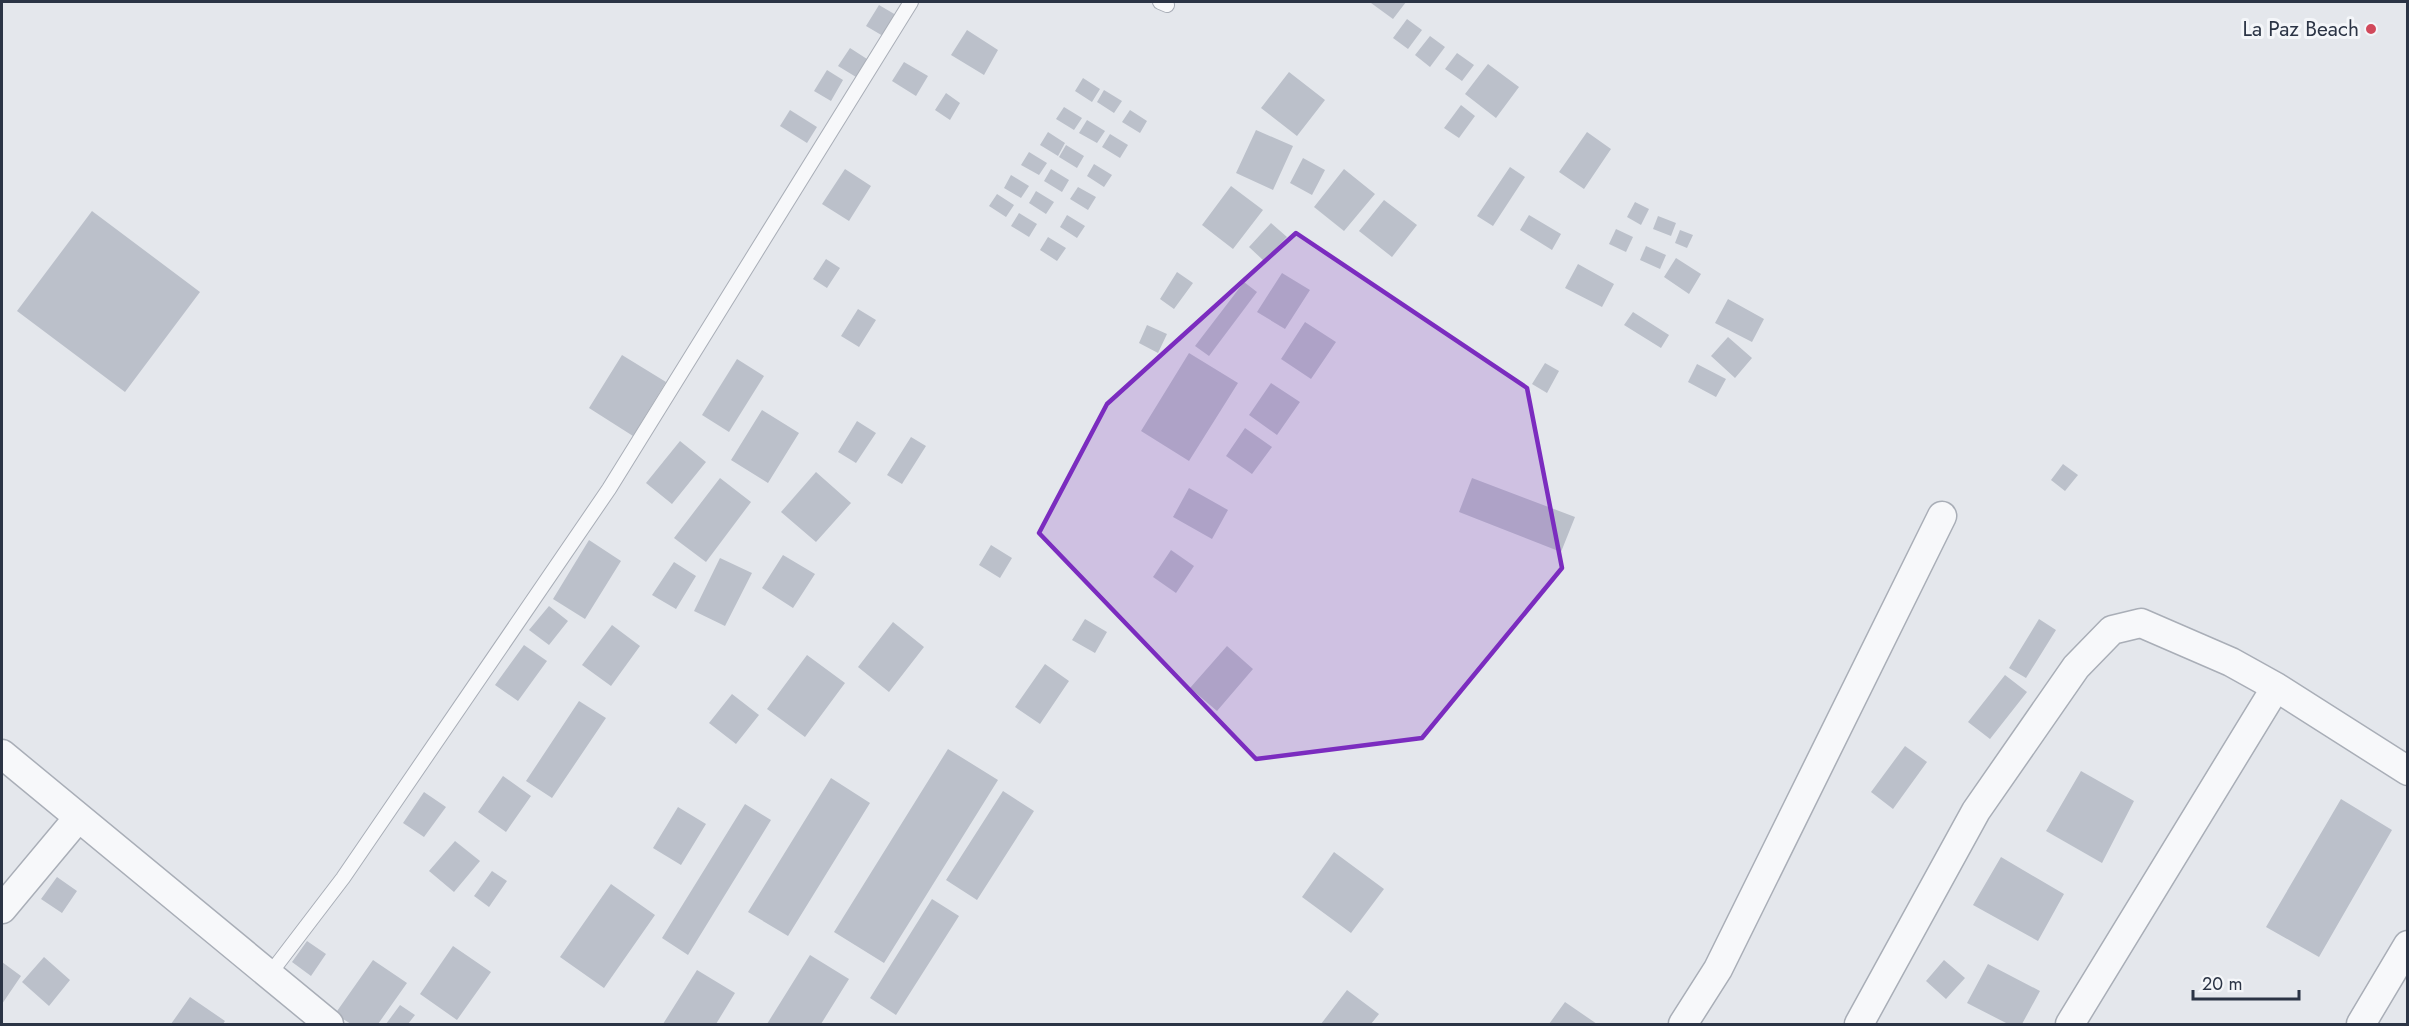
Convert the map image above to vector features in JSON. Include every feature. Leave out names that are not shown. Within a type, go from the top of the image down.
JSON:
[{"type":"street","points":[[1683,1024],[1718,969],[1942,516]]},
{"type":"street","points":[[1859,1024],[1976,811],[2076,667],[2112,630],[2141,623],[2231,662],[2276,687],[2408,771]]},
{"type":"street","points":[[2070,1024],[2276,687]]},
{"type":"street","points":[[2,754],[329,1024]]},
{"type":"street","points":[[2,909],[78,818]]},
{"type":"street","points":[[2361,1024],[2408,945]]},
{"type":"lane","points":[[269,975],[343,878],[609,489],[911,2]]},
{"type":"highlighted area","points":[[1296,233],[1527,388],[1562,568],[1422,738],[1256,759],[1039,533],[1107,404]]},
{"type":"building","points":[[1372,2],[1406,2],[1393,19]]},
{"type":"building","points":[[879,5],[896,15],[883,36],[866,26]]},
{"type":"building","points":[[1407,19],[1422,30],[1408,49],[1393,38]]},
{"type":"building","points":[[967,30],[998,50],[984,75],[951,55]]},
{"type":"building","points":[[1430,36],[1445,47],[1430,67],[1415,55]]},
{"type":"building","points":[[850,48],[867,59],[856,77],[838,66]]},
{"type":"building","points":[[1457,53],[1474,65],[1462,81],[1445,69]]},
{"type":"building","points":[[904,62],[928,76],[916,96],[892,81]]},
{"type":"building","points":[[1488,64],[1519,87],[1496,118],[1465,94]]},
{"type":"building","points":[[827,70],[843,80],[831,101],[814,91]]},
{"type":"building","points":[[1289,72],[1325,100],[1297,136],[1261,108]]},
{"type":"building","points":[[1083,78],[1100,89],[1092,102],[1075,91]]},
{"type":"building","points":[[1104,90],[1122,101],[1114,113],[1097,102]]},
{"type":"building","points":[[946,93],[960,103],[950,120],[935,110]]},
{"type":"building","points":[[1461,105],[1475,116],[1459,138],[1444,128]]},
{"type":"building","points":[[1064,107],[1082,118],[1074,130],[1056,119]]},
{"type":"building","points":[[790,110],[817,127],[807,143],[780,126]]},
{"type":"building","points":[[1130,110],[1147,121],[1140,133],[1122,122]]},
{"type":"building","points":[[1087,120],[1105,131],[1097,143],[1079,133]]},
{"type":"building","points":[[1256,130],[1293,146],[1273,190],[1236,173]]},
{"type":"building","points":[[1048,132],[1065,143],[1058,156],[1040,145]]},
{"type":"building","points":[[1587,132],[1611,149],[1584,189],[1559,172]]},
{"type":"building","points":[[1110,134],[1128,145],[1120,158],[1102,147]]},
{"type":"building","points":[[1066,145],[1084,156],[1077,168],[1059,157]]},
{"type":"building","points":[[1029,152],[1047,163],[1039,175],[1021,165]]},
{"type":"building","points":[[1303,158],[1325,170],[1312,195],[1290,183]]},
{"type":"building","points":[[1094,164],[1112,175],[1104,187],[1087,176]]},
{"type":"building","points":[[1510,167],[1525,177],[1493,226],[1477,216]]},
{"type":"building","points":[[845,169],[871,186],[849,221],[822,204]]},
{"type":"building","points":[[1051,169],[1069,180],[1062,192],[1044,181]]},
{"type":"building","points":[[1344,169],[1375,194],[1344,231],[1314,207]]},
{"type":"building","points":[[1011,175],[1029,186],[1021,198],[1004,188]]},
{"type":"building","points":[[1231,186],[1263,210],[1233,249],[1202,225]]},
{"type":"building","points":[[1078,187],[1096,197],[1088,210],[1070,199]]},
{"type":"building","points":[[1036,191],[1054,202],[1046,214],[1029,203]]},
{"type":"building","points":[[997,194],[1014,205],[1006,217],[989,206]]},
{"type":"building","points":[[1384,200],[1417,225],[1392,257],[1359,231]]},
{"type":"building","points":[[1635,202],[1649,209],[1641,225],[1627,217]]},
{"type":"building","points":[[92,211],[200,292],[125,392],[17,311]]},
{"type":"building","points":[[1019,213],[1037,224],[1029,237],[1011,226]]},
{"type":"building","points":[[1067,215],[1085,226],[1077,238],[1060,227]]},
{"type":"building","points":[[1529,215],[1561,234],[1552,250],[1520,230]]},
{"type":"building","points":[[1658,216],[1676,223],[1671,236],[1653,229]]},
{"type":"building","points":[[1271,223],[1287,237],[1264,261],[1249,247]]},
{"type":"building","points":[[1616,229],[1633,237],[1626,252],[1609,244]]},
{"type":"building","points":[[1680,230],[1693,235],[1687,248],[1675,243]]},
{"type":"building","points":[[1048,237],[1066,248],[1057,261],[1040,250]]},
{"type":"building","points":[[1646,246],[1666,255],[1660,269],[1640,260]]},
{"type":"building","points":[[1676,258],[1701,274],[1689,294],[1664,277]]},
{"type":"building","points":[[826,259],[840,268],[827,288],[813,279]]},
{"type":"building","points":[[1578,264],[1614,284],[1602,307],[1565,288]]},
{"type":"building","points":[[1177,272],[1193,283],[1174,309],[1160,299]]},
{"type":"building","points":[[1282,273],[1310,290],[1285,329],[1257,312]]},
{"type":"building","points":[[1244,282],[1257,292],[1209,356],[1195,346]]},
{"type":"building","points":[[1728,299],[1764,319],[1752,342],[1715,323]]},
{"type":"building","points":[[858,309],[876,320],[859,347],[841,336]]},
{"type":"building","points":[[1633,312],[1669,335],[1661,348],[1624,325]]},
{"type":"building","points":[[1305,322],[1336,342],[1311,379],[1281,359]]},
{"type":"building","points":[[1147,325],[1167,334],[1158,353],[1139,343]]},
{"type":"building","points":[[1728,337],[1752,358],[1735,378],[1711,356]]},
{"type":"building","points":[[1189,353],[1238,383],[1189,461],[1141,431]]},
{"type":"building","points":[[622,355],[666,382],[633,436],[589,408]]},
{"type":"building","points":[[737,359],[764,376],[729,432],[702,415]]},
{"type":"building","points":[[1545,363],[1559,371],[1547,393],[1532,384]]},
{"type":"building","points":[[1697,364],[1726,379],[1716,397],[1688,382]]},
{"type":"building","points":[[1271,383],[1300,402],[1277,435],[1249,415]]},
{"type":"building","points":[[762,410],[799,433],[768,483],[731,460]]},
{"type":"building","points":[[857,421],[876,433],[856,463],[838,452]]},
{"type":"building","points":[[1245,428],[1272,447],[1252,474],[1226,456]]},
{"type":"building","points":[[911,437],[926,446],[902,484],[887,475]]},
{"type":"building","points":[[680,441],[706,462],[672,504],[646,483]]},
{"type":"building","points":[[2063,464],[2078,475],[2065,491],[2051,480]]},
{"type":"building","points":[[816,472],[851,503],[816,542],[781,512]]},
{"type":"building","points":[[720,478],[751,502],[706,562],[674,538]]},
{"type":"building","points":[[1472,478],[1575,517],[1561,552],[1459,512]]},
{"type":"building","points":[[1189,488],[1228,510],[1212,539],[1173,517]]},
{"type":"building","points":[[589,540],[621,561],[585,619],[553,599]]},
{"type":"building","points":[[991,545],[1012,558],[1000,578],[979,565]]},
{"type":"building","points":[[1171,550],[1194,566],[1176,593],[1153,577]]},
{"type":"building","points":[[783,555],[815,574],[793,608],[762,588]]},
{"type":"building","points":[[720,558],[752,573],[725,626],[694,611]]},
{"type":"building","points":[[674,562],[696,576],[676,609],[652,595]]},
{"type":"building","points":[[549,606],[568,621],[549,645],[529,630]]},
{"type":"building","points":[[1085,619],[1107,632],[1095,653],[1072,640]]},
{"type":"building","points":[[2039,619],[2056,630],[2026,678],[2009,668]]},
{"type":"building","points":[[893,622],[924,647],[889,692],[858,667]]},
{"type":"building","points":[[612,625],[640,646],[611,686],[582,665]]},
{"type":"building","points":[[524,645],[547,661],[518,701],[495,685]]},
{"type":"building","points":[[1227,646],[1253,669],[1217,711],[1190,688]]},
{"type":"building","points":[[807,655],[845,683],[805,737],[767,709]]},
{"type":"building","points":[[1045,664],[1069,681],[1040,724],[1015,707]]},
{"type":"building","points":[[2005,675],[2027,692],[1990,739],[1968,722]]},
{"type":"building","points":[[732,694],[759,715],[736,744],[709,723]]},
{"type":"building","points":[[579,701],[606,718],[552,798],[526,781]]},
{"type":"building","points":[[1905,746],[1927,762],[1893,809],[1871,792]]},
{"type":"building","points":[[948,749],[998,780],[884,963],[834,932]]},
{"type":"building","points":[[2081,771],[2134,801],[2102,863],[2046,831]]},
{"type":"building","points":[[503,776],[531,796],[506,832],[478,812]]},
{"type":"building","points":[[831,778],[870,803],[788,936],[748,912]]},
{"type":"building","points":[[1003,791],[1034,811],[977,900],[946,880]]},
{"type":"building","points":[[424,792],[446,807],[424,837],[403,823]]},
{"type":"building","points":[[2341,799],[2392,830],[2319,957],[2266,927]]},
{"type":"building","points":[[745,804],[771,820],[688,955],[662,938]]},
{"type":"building","points":[[678,807],[706,824],[681,865],[653,848]]},
{"type":"building","points":[[455,841],[480,861],[454,892],[429,871]]},
{"type":"building","points":[[1334,852],[1384,889],[1351,933],[1302,897]]},
{"type":"building","points":[[2001,857],[2064,894],[2038,941],[1973,905]]},
{"type":"building","points":[[492,871],[507,881],[489,907],[474,896]]},
{"type":"building","points":[[57,877],[77,891],[62,913],[41,899]]},
{"type":"building","points":[[611,884],[655,915],[604,988],[560,957]]},
{"type":"building","points":[[932,899],[959,916],[896,1015],[870,998]]},
{"type":"building","points":[[307,941],[326,954],[311,976],[292,962]]},
{"type":"building","points":[[453,946],[491,972],[457,1020],[420,994]]},
{"type":"building","points":[[810,955],[849,979],[821,1024],[767,1024]]},
{"type":"building","points":[[44,957],[70,980],[49,1006],[22,982]]},
{"type":"building","points":[[373,960],[407,983],[378,1024],[351,1024],[335,1014]]},
{"type":"building","points":[[1944,960],[1965,978],[1946,999],[1926,981]]},
{"type":"building","points":[[2,962],[21,976],[2,1004]]},
{"type":"building","points":[[1988,964],[2040,991],[2022,1024],[2008,1024],[1967,1003]]},
{"type":"building","points":[[697,970],[735,993],[716,1024],[663,1024]]},
{"type":"building","points":[[1347,990],[1379,1014],[1371,1024],[1321,1024]]},
{"type":"building","points":[[190,997],[225,1021],[223,1024],[171,1024]]},
{"type":"building","points":[[1565,1002],[1597,1024],[1549,1024]]},
{"type":"building","points":[[400,1005],[415,1015],[408,1024],[386,1024]]},
{"type":"place","name":"La Paz Beach","points":[[2371,29]]}]
